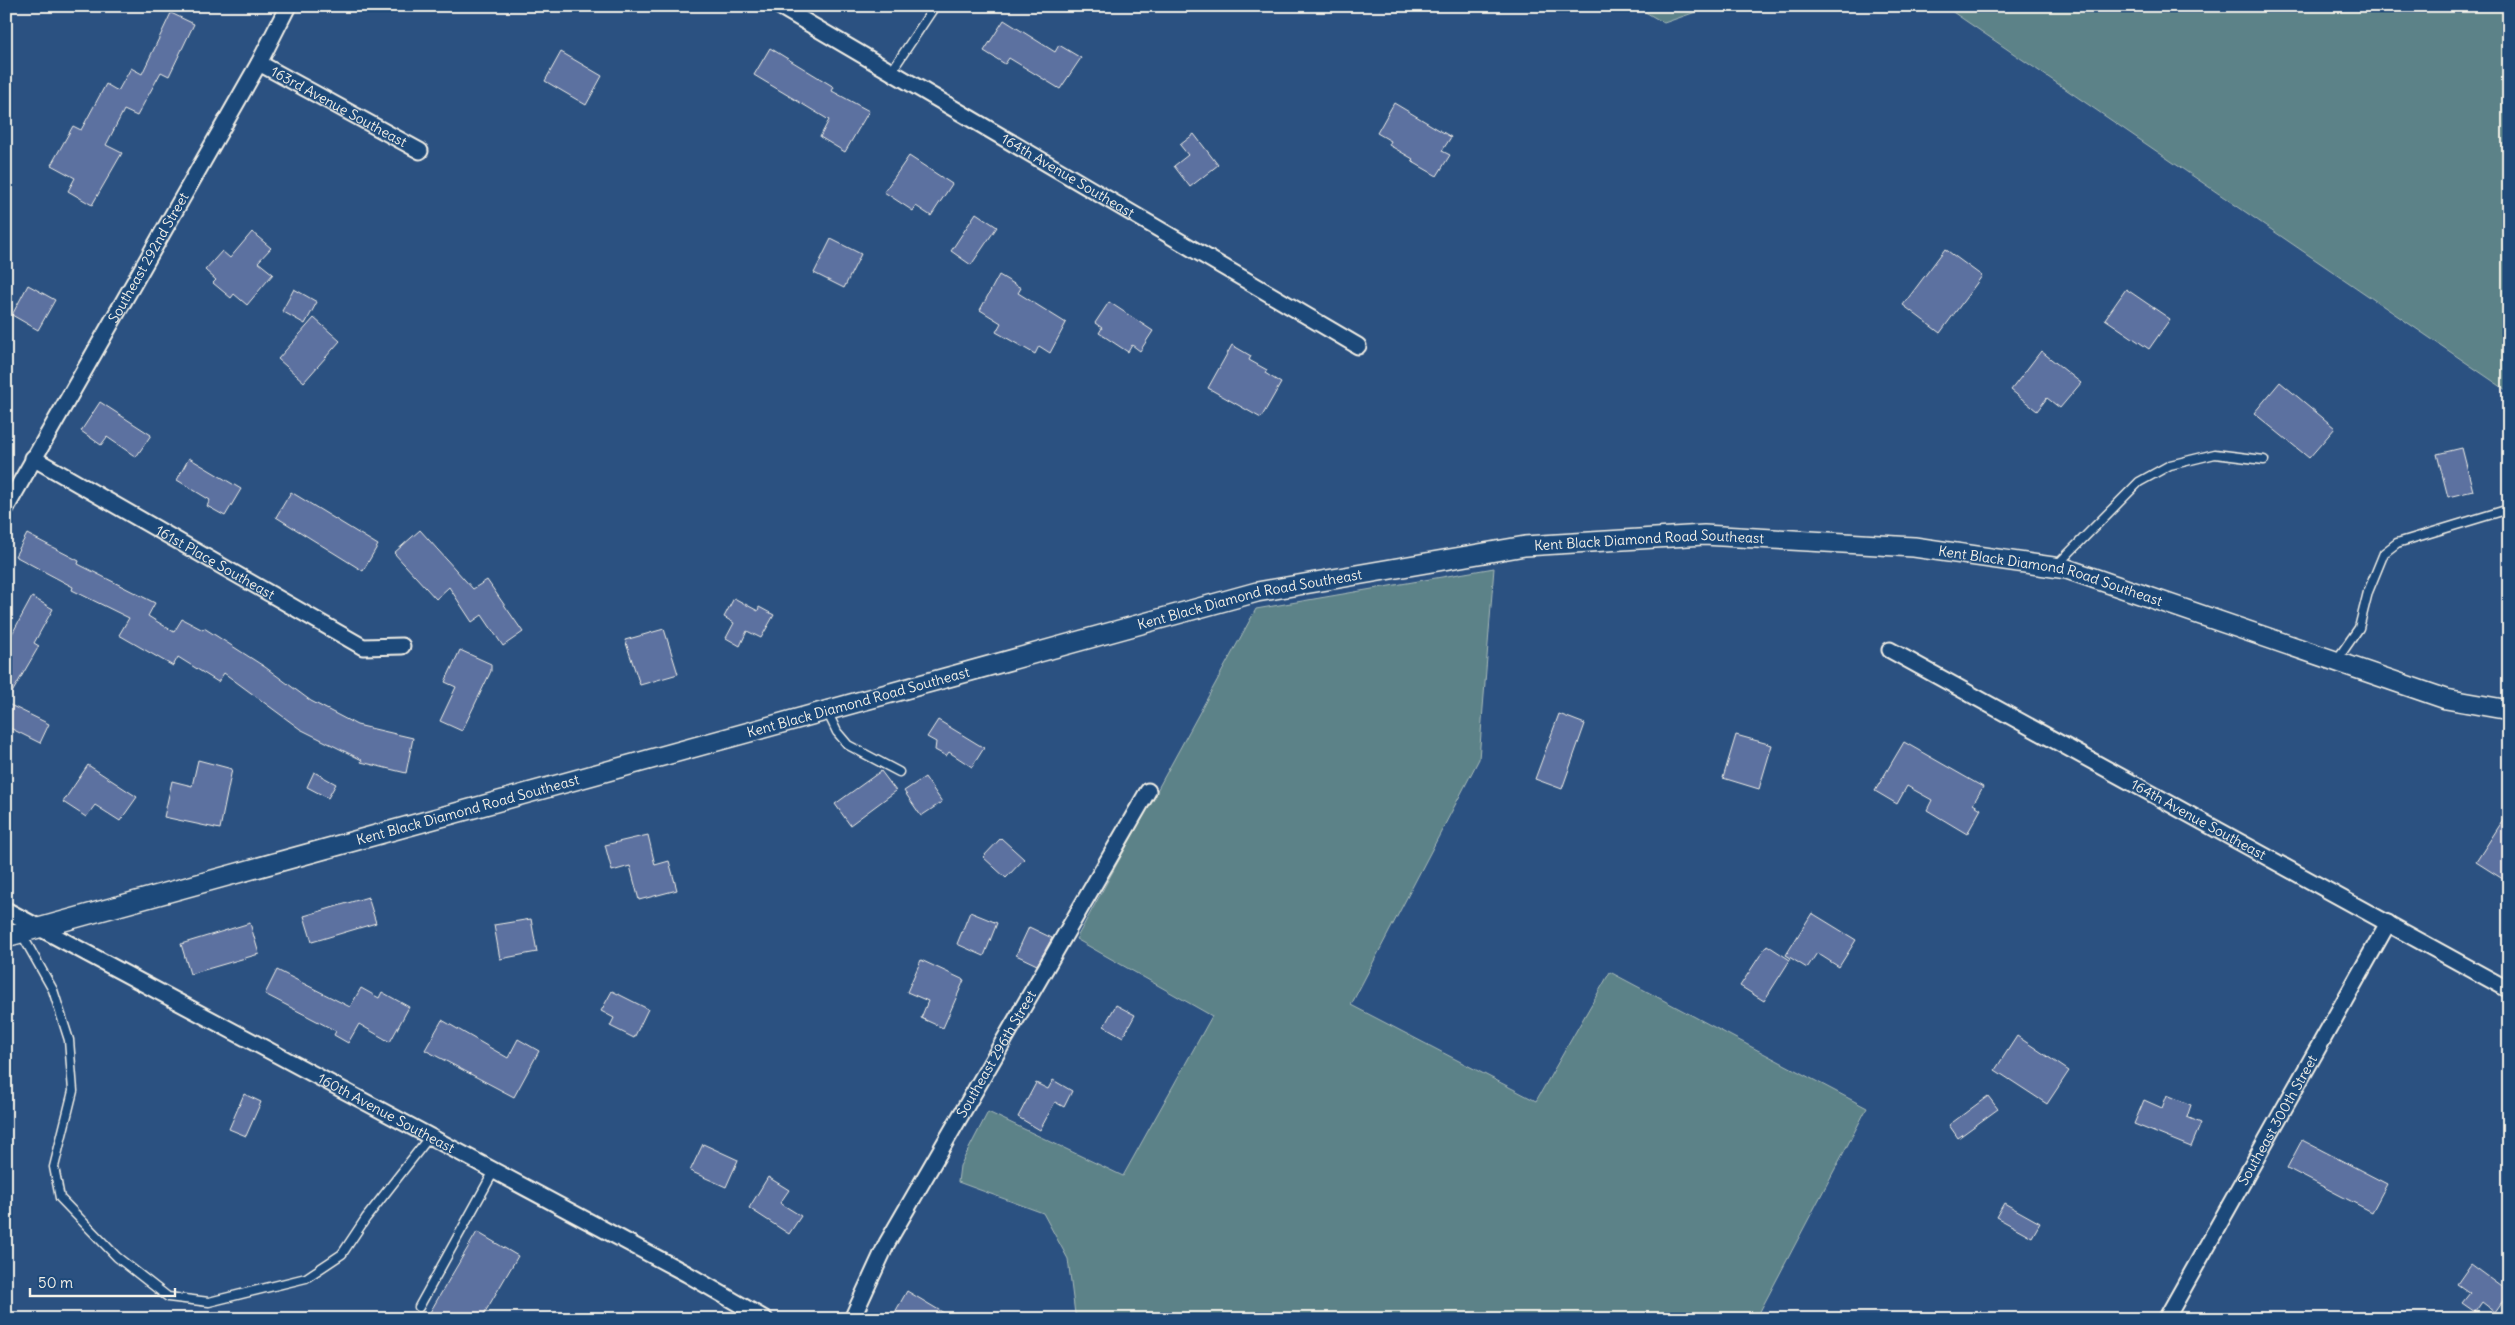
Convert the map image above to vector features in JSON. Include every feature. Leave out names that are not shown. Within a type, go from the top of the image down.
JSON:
[{"type":"street","name":"Southeast 292nd Street","points":[[6,508],[258,63],[288,6]]},
{"type":"street","name":"164th Avenue Southeast","points":[[779,6],[1358,346]]},
{"type":"street","name":"163rd Avenue Southeast","points":[[258,63],[420,152]]},
{"type":"street","name":"161st Place Southeast","points":[[33,458],[363,648],[402,646]]},
{"type":"street","name":"Kent Black Diamond Road Southeast","points":[[14,935],[1257,592],[1526,546],[1704,535],[1914,547],[2067,569],[2446,699],[2509,710]]},
{"type":"street","name":"164th Avenue Southeast","points":[[1890,650],[2509,990]]},
{"type":"street","name":"Southeast 296th Street","points":[[852,1319],[887,1243],[1148,791]]},
{"type":"street","name":"160th Avenue Southeast","points":[[6,910],[687,1274],[765,1319]]},
{"type":"street","name":"Southeast 300th Street","points":[[2166,1319],[2388,923]]},
{"type":"lane","points":[[891,72],[935,6]]},
{"type":"lane","points":[[2055,567],[2139,482],[2170,464],[2215,454],[2264,460]]},
{"type":"lane","points":[[2336,661],[2359,628],[2368,592],[2384,553],[2397,543],[2509,509]]},
{"type":"lane","points":[[827,711],[838,732],[848,745],[899,772]]},
{"type":"lane","points":[[14,935],[53,990],[70,1040],[74,1091],[54,1167],[60,1198],[117,1257],[168,1297],[209,1302],[306,1278],[342,1254],[366,1218],[430,1136]]},
{"type":"lane","points":[[419,1307],[494,1170]]},
{"type":"green space","points":[[1635,6],[1713,6],[1664,23]]},
{"type":"green space","points":[[1944,6],[2509,6],[2509,392]]},
{"type":"green space","points":[[1494,568],[1479,759],[1351,1005],[1536,1101],[1610,972],[1867,1108],[1756,1319],[1084,1319],[1075,1314],[1068,1259],[1043,1213],[958,1182],[960,1166],[988,1112],[1123,1176],[1212,1016],[1076,939],[1256,609]]},
{"type":"building","points":[[171,13],[194,24],[169,76],[161,72],[137,116],[124,110],[106,145],[122,153],[92,205],[68,191],[75,178],[51,165],[73,126],[81,130],[106,84],[118,91],[131,68],[142,74]]},
{"type":"building","points":[[1004,20],[1055,52],[1059,45],[1081,58],[1060,89],[1009,58],[1005,64],[984,51]]},
{"type":"building","points":[[770,48],[834,87],[832,91],[869,111],[845,152],[820,137],[829,120],[754,75]]},
{"type":"building","points":[[561,52],[602,76],[586,105],[545,81]]},
{"type":"building","points":[[1394,103],[1451,137],[1442,151],[1450,155],[1437,176],[1411,161],[1413,159],[1389,145],[1391,141],[1377,133]]},
{"type":"building","points":[[1194,134],[1218,165],[1190,187],[1174,166],[1188,155],[1180,145]]},
{"type":"building","points":[[909,156],[952,184],[931,216],[916,206],[913,211],[884,192]]},
{"type":"building","points":[[976,213],[997,227],[971,265],[951,251]]},
{"type":"building","points":[[252,232],[271,248],[258,262],[273,274],[247,305],[234,294],[231,298],[213,283],[216,280],[205,270],[222,251],[230,258]]},
{"type":"building","points":[[831,239],[861,254],[844,288],[814,273]]},
{"type":"building","points":[[1945,249],[1982,276],[1940,333],[1903,305]]},
{"type":"building","points":[[999,275],[1021,288],[1018,293],[1066,323],[1050,353],[1039,346],[1035,354],[996,332],[1001,323],[980,310]]},
{"type":"building","points":[[28,285],[55,300],[38,330],[12,315]]},
{"type":"building","points":[[294,289],[317,302],[305,324],[282,311]]},
{"type":"building","points":[[2126,289],[2170,319],[2149,349],[2105,319]]},
{"type":"building","points":[[1109,302],[1153,331],[1140,351],[1132,345],[1128,352],[1099,333],[1102,328],[1095,323]]},
{"type":"building","points":[[314,318],[340,341],[304,382],[278,359]]},
{"type":"building","points":[[1232,345],[1251,356],[1249,360],[1267,370],[1265,373],[1281,383],[1261,418],[1208,388]]},
{"type":"building","points":[[2041,351],[2081,383],[2060,408],[2047,398],[2037,411],[2011,390]]},
{"type":"building","points":[[2280,382],[2335,428],[2309,458],[2254,413]]},
{"type":"building","points":[[100,402],[151,435],[136,457],[107,437],[101,445],[81,431]]},
{"type":"building","points":[[2462,448],[2473,491],[2448,497],[2437,454]]},
{"type":"building","points":[[189,458],[241,489],[225,516],[207,506],[210,500],[177,480]]},
{"type":"building","points":[[291,492],[378,545],[363,571],[276,517]]},
{"type":"building","points":[[420,530],[473,589],[487,580],[523,632],[503,646],[482,615],[472,622],[449,587],[436,599],[394,553]]},
{"type":"building","points":[[27,534],[79,561],[78,564],[155,603],[148,616],[174,632],[182,619],[203,630],[204,628],[265,667],[311,701],[357,725],[413,738],[406,773],[361,762],[362,760],[300,729],[224,673],[218,682],[178,657],[173,666],[119,635],[129,618],[72,590],[73,587],[15,556]]},
{"type":"building","points":[[32,597],[53,609],[34,643],[39,646],[6,703],[6,645]]},
{"type":"building","points":[[734,598],[758,611],[759,607],[774,615],[761,638],[747,631],[740,646],[726,638],[734,623],[724,617]]},
{"type":"building","points":[[664,629],[678,674],[640,685],[625,640]]},
{"type":"building","points":[[460,650],[491,664],[491,671],[462,731],[440,721],[456,687],[445,682]]},
{"type":"building","points":[[6,703],[49,724],[40,743],[6,726]]},
{"type":"building","points":[[1559,714],[1585,724],[1562,789],[1535,779]]},
{"type":"building","points":[[938,720],[984,748],[972,767],[949,752],[946,756],[935,750],[936,742],[927,737]]},
{"type":"building","points":[[1736,735],[1772,745],[1759,789],[1723,778]]},
{"type":"building","points":[[1904,742],[1983,787],[1973,804],[1981,809],[1967,834],[1927,810],[1932,800],[1907,786],[1897,804],[1875,791]]},
{"type":"building","points":[[198,760],[232,769],[220,829],[164,817],[172,781],[192,786]]},
{"type":"building","points":[[88,765],[137,797],[120,821],[95,805],[86,817],[63,802]]},
{"type":"building","points":[[881,771],[896,791],[850,825],[835,804]]},
{"type":"building","points":[[314,772],[336,784],[328,798],[307,787]]},
{"type":"building","points":[[925,777],[942,802],[921,816],[904,791]]},
{"type":"building","points":[[2509,811],[2509,883],[2476,862]]},
{"type":"building","points":[[648,835],[655,865],[669,861],[677,890],[639,900],[630,866],[612,871],[605,845]]},
{"type":"building","points":[[1001,838],[1024,859],[1006,878],[983,857]]},
{"type":"building","points":[[368,897],[376,923],[312,942],[304,916]]},
{"type":"building","points":[[970,912],[997,923],[984,956],[957,944]]},
{"type":"building","points":[[1812,913],[1856,940],[1839,967],[1817,953],[1807,968],[1786,955]]},
{"type":"building","points":[[531,919],[537,952],[500,959],[494,925]]},
{"type":"building","points":[[250,923],[259,954],[190,974],[181,944]]},
{"type":"building","points":[[1029,927],[1052,938],[1037,965],[1016,955]]},
{"type":"building","points":[[1767,945],[1790,960],[1764,1001],[1740,986]]},
{"type":"building","points":[[921,960],[964,980],[943,1028],[921,1018],[928,1001],[907,992]]},
{"type":"building","points":[[277,970],[350,1007],[361,988],[379,998],[382,992],[409,1007],[390,1042],[359,1024],[348,1043],[334,1035],[336,1031],[265,994]]},
{"type":"building","points":[[612,991],[648,1009],[634,1038],[610,1026],[614,1018],[601,1011]]},
{"type":"building","points":[[1116,1005],[1135,1015],[1123,1037],[1104,1026]]},
{"type":"building","points":[[442,1020],[508,1058],[518,1039],[539,1051],[514,1097],[425,1050]]},
{"type":"building","points":[[2017,1036],[2069,1071],[2047,1104],[1995,1070]]},
{"type":"building","points":[[1053,1080],[1072,1091],[1064,1107],[1055,1102],[1040,1130],[1018,1117],[1036,1083],[1048,1089]]},
{"type":"building","points":[[244,1094],[261,1102],[246,1136],[229,1129]]},
{"type":"building","points":[[2167,1095],[2191,1105],[2187,1117],[2201,1123],[2191,1147],[2134,1124],[2144,1100],[2162,1108]]},
{"type":"building","points":[[1988,1096],[1998,1109],[1958,1138],[1949,1125]]},
{"type":"building","points":[[2302,1140],[2387,1184],[2372,1212],[2287,1168]]},
{"type":"building","points":[[703,1144],[738,1160],[726,1187],[690,1171]]},
{"type":"building","points":[[768,1177],[789,1190],[780,1203],[801,1216],[789,1234],[749,1208]]},
{"type":"building","points":[[2004,1203],[2040,1223],[2032,1237],[1996,1217]]},
{"type":"building","points":[[477,1232],[518,1256],[481,1319],[426,1319]]},
{"type":"building","points":[[2471,1264],[2509,1292],[2495,1312],[2482,1302],[2475,1312],[2462,1303],[2470,1293],[2457,1284]]},
{"type":"building","points":[[907,1291],[954,1319],[902,1319],[894,1314]]}]
